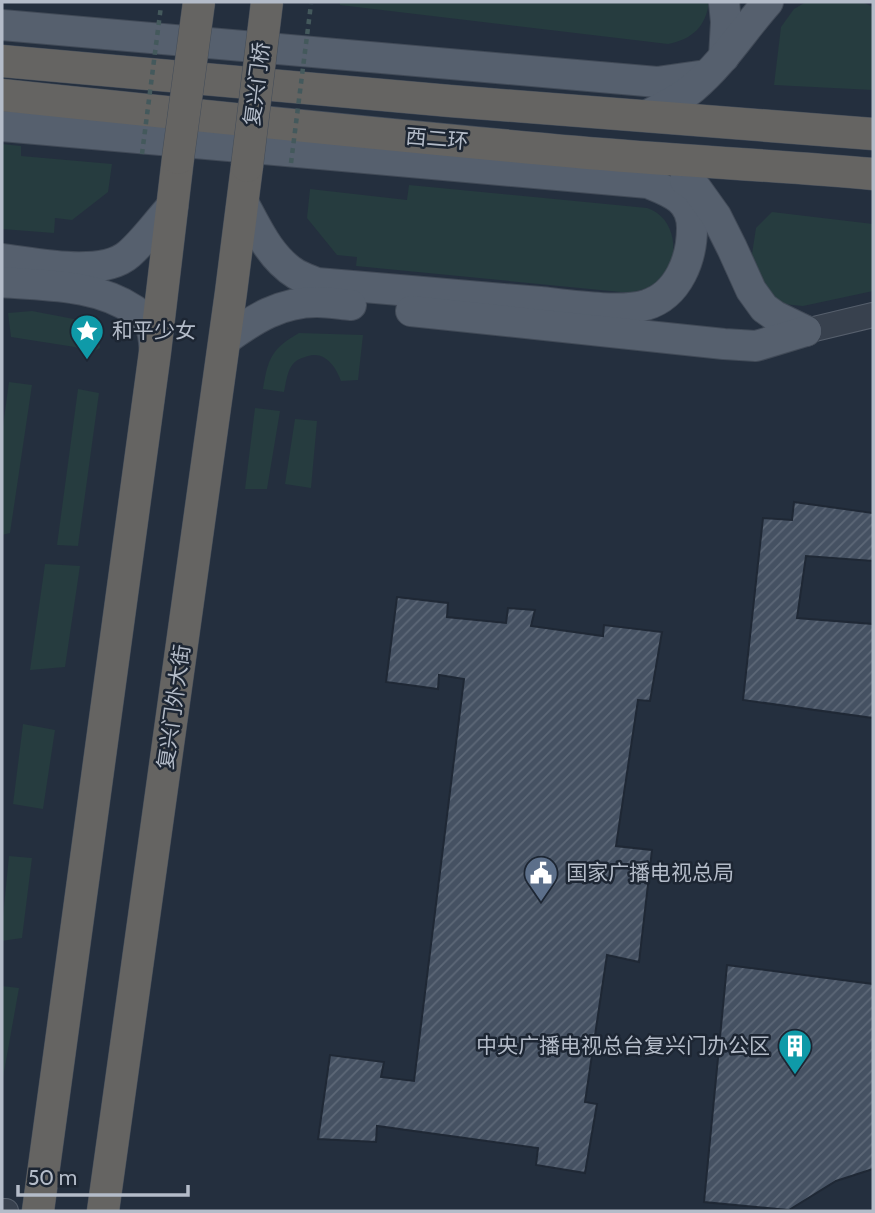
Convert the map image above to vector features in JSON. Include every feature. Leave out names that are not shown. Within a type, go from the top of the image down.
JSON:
[{"type":"highway","points":[[38,1211],[155,352],[199,2]]},
{"type":"highway","name":"复兴门桥","points":[[243,202],[267,2]]},
{"type":"highway","name":"西二环","points":[[2,61],[235,83],[873,134]]},
{"type":"highway","name":"西二环","points":[[2,95],[580,152],[873,174]]},
{"type":"highway","name":"复兴门外大街","points":[[103,1211],[243,202]]},
{"type":"main road","points":[[715,66],[726,22],[724,2]]},
{"type":"main road","points":[[646,116],[694,88],[768,2]]},
{"type":"main road","points":[[2,25],[657,82],[715,66]]},
{"type":"main road","points":[[2,126],[648,183],[671,192],[682,201],[692,217],[692,239],[681,276],[662,297],[648,305],[618,308],[551,303],[317,283],[298,275],[283,264],[263,240],[243,202]]},
{"type":"main road","points":[[580,152],[640,165],[689,181],[716,216],[751,290],[764,308],[806,331]]},
{"type":"main road","points":[[2,259],[75,268],[107,264],[128,256],[173,205]]},
{"type":"main road","points":[[2,282],[80,288],[121,301],[150,325],[155,352]]},
{"type":"main road","points":[[225,340],[256,318],[282,307],[316,302],[756,346],[806,331]]},
{"type":"street","points":[[806,331],[873,314]]},
{"type":"path","name":"复兴门桥","points":[[291,163],[311,4]]},
{"type":"path","points":[[142,154],[161,6]]},
{"type":"green space","points":[[340,2],[709,2],[705,18],[697,30],[685,39],[668,44],[340,5]]},
{"type":"green space","points":[[806,2],[862,2],[873,7],[873,90],[774,85],[781,27],[794,9]]},
{"type":"green space","points":[[2,144],[21,146],[21,156],[112,164],[108,192],[72,220],[55,218],[54,233],[2,229]]},
{"type":"green space","points":[[409,185],[647,208],[657,213],[668,226],[673,242],[670,268],[659,282],[631,293],[356,266],[357,257],[337,255],[307,218],[310,189],[407,200]]},
{"type":"green space","points":[[772,212],[873,224],[873,291],[803,306],[783,304],[765,294],[753,273],[752,254],[756,228]]},
{"type":"green space","points":[[32,311],[74,319],[97,329],[100,348],[88,354],[75,347],[11,337],[8,313]]},
{"type":"green space","points":[[299,333],[363,335],[358,380],[341,381],[329,361],[314,355],[293,364],[284,392],[263,389],[272,356],[282,344]]},
{"type":"green space","points":[[9,382],[32,385],[10,533],[2,535],[2,433]]},
{"type":"green space","points":[[78,389],[99,393],[78,546],[57,545]]},
{"type":"green space","points":[[255,408],[280,411],[267,489],[245,489]]},
{"type":"green space","points":[[295,419],[317,421],[311,488],[285,484]]},
{"type":"green space","points":[[45,564],[80,566],[65,667],[30,670]]},
{"type":"green space","points":[[23,724],[55,730],[43,809],[13,804]]},
{"type":"green space","points":[[9,856],[32,858],[22,938],[2,941],[2,926]]},
{"type":"green space","points":[[2,986],[19,988],[2,1083]]},
{"type":"building","points":[[794,502],[873,513],[873,561],[806,556],[797,618],[873,624],[873,718],[743,700],[763,518],[792,520]]},
{"type":"building","name":"国家广播电视总局","points":[[397,597],[448,603],[447,617],[506,623],[508,608],[535,610],[531,626],[603,636],[604,625],[662,632],[650,701],[638,700],[616,846],[652,850],[639,962],[607,955],[585,1102],[597,1104],[585,1173],[536,1165],[538,1148],[377,1126],[376,1142],[318,1139],[330,1055],[384,1062],[381,1077],[414,1081],[464,679],[439,675],[438,689],[386,682]]},
{"type":"building","name":"中央广播电视总台复兴门办公区","points":[[727,965],[873,984],[873,1169],[836,1181],[789,1210],[704,1202]]},
{"type":"place","name":"和平少女","points":[[87,361]]},
{"type":"place","name":"国家广播电视总局","points":[[541,903]]},
{"type":"place","name":"中央广播电视总台复兴门办公区","points":[[795,1076]]}]
